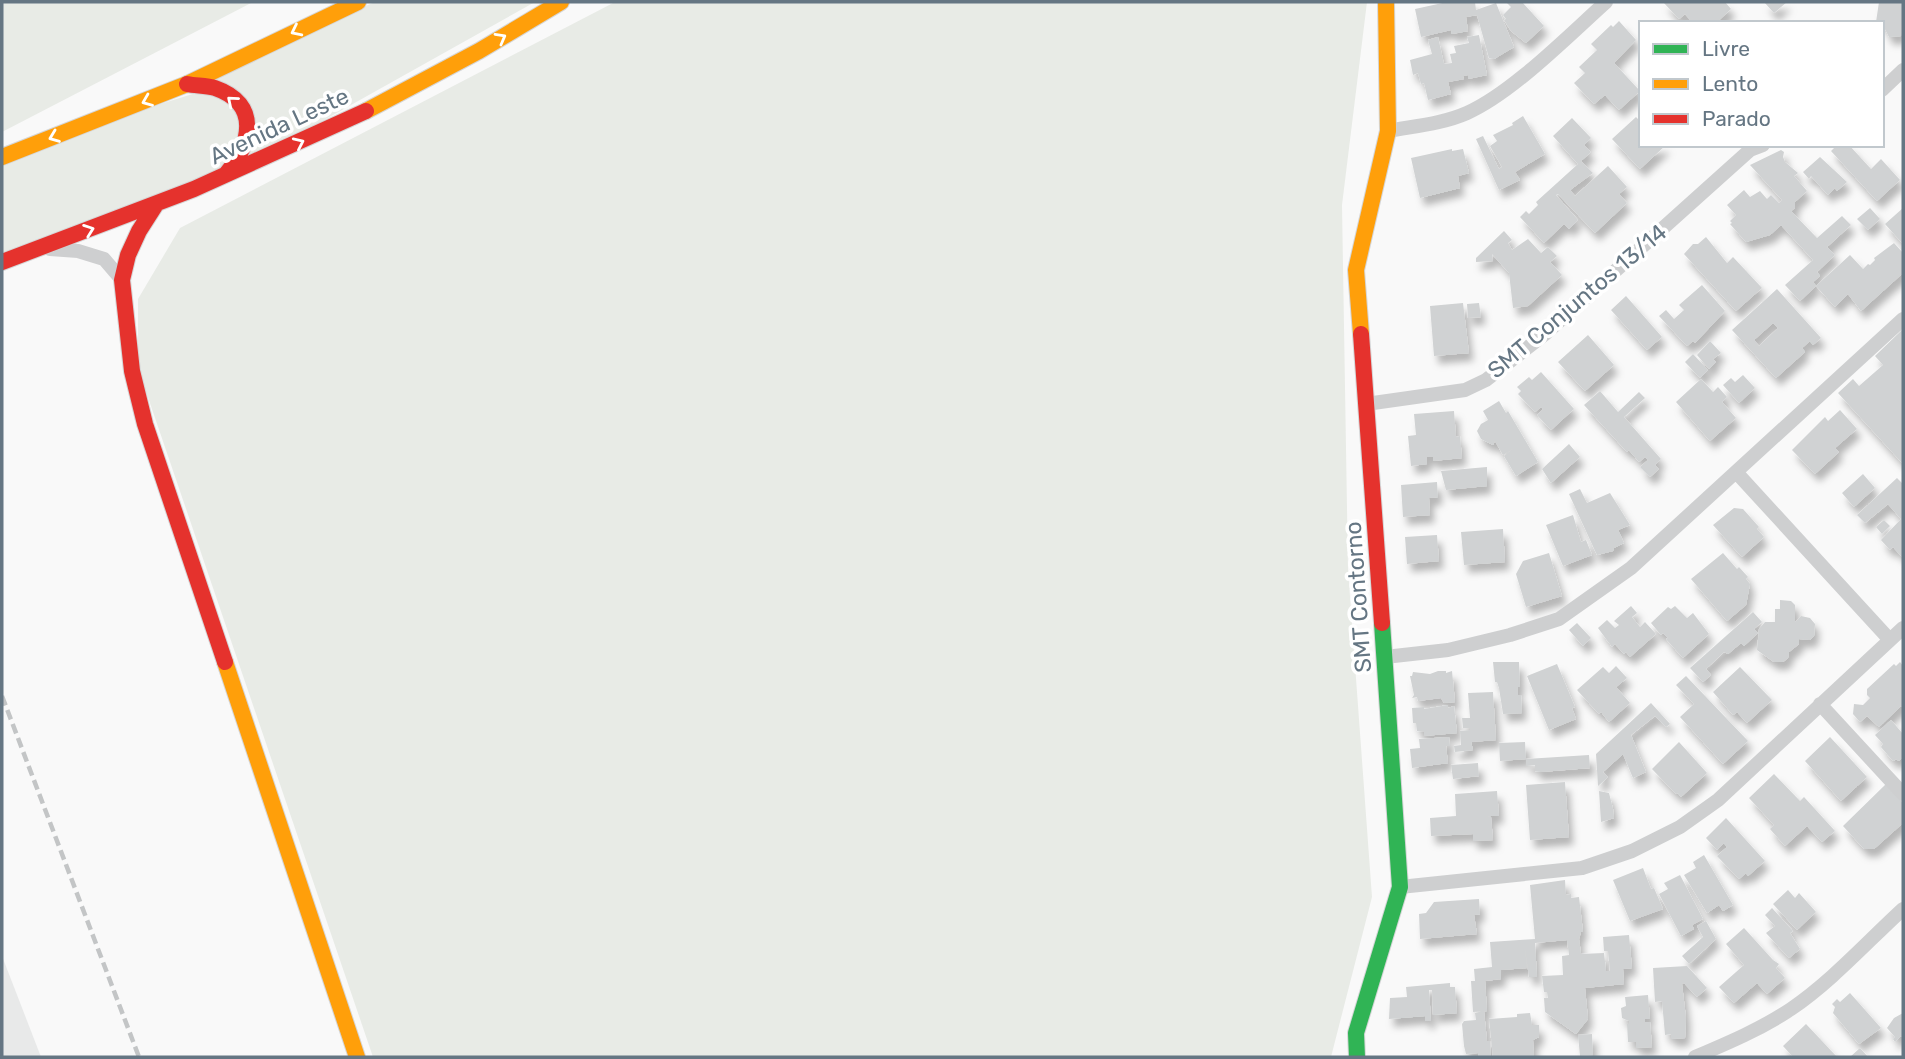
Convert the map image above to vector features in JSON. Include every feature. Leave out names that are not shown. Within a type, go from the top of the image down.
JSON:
[{"type":"street","points":[[2,157],[187,84],[358,2]]},
{"type":"street","name":"Avenida Leste","points":[[2,262],[155,206],[328,130],[510,33],[561,2]]},
{"type":"street","name":"SMT Contorno","points":[[1357,1057],[1356,1033],[1400,887],[1356,271],[1388,131],[1386,2]]},
{"type":"street","points":[[1388,131],[1441,122],[1467,113],[1493,99],[1606,2]]},
{"type":"street","points":[[1884,88],[1903,70]]},
{"type":"street","points":[[187,84],[214,88],[233,97],[247,115],[249,138],[240,160],[222,178]]},
{"type":"street","name":"SMT Conjuntos 13/14","points":[[1366,404],[1465,390],[1486,380],[1545,334],[1750,150],[1758,147]]},
{"type":"street","points":[[155,206],[133,243],[122,280],[132,371],[145,424],[357,1057]]},
{"type":"street","points":[[38,248],[78,251],[104,259],[122,280]]},
{"type":"street","points":[[1385,657],[1448,650],[1510,635],[1559,619],[1631,568],[1903,319]]},
{"type":"street","points":[[1735,472],[1891,640]]},
{"type":"street","points":[[1400,887],[1582,868],[1632,851],[1680,827],[1718,800],[1903,628]]},
{"type":"street","points":[[1821,704],[1903,794]]},
{"type":"street","points":[[1695,1057],[1766,1024],[1792,1008],[1903,909]]},
{"type":"shaded area","points":[[2,2],[253,2],[2,132]]},
{"type":"shaded area","points":[[375,2],[535,2],[226,175],[249,136],[212,86],[153,97]]},
{"type":"shaded area","points":[[615,2],[1367,2],[1342,205],[1348,569],[1372,897],[1331,1057],[373,1057],[138,368],[138,299],[180,228]]},
{"type":"shaded area","points":[[212,88],[248,120],[222,179],[2,263],[2,153]]},
{"type":"shaded area","points":[[2,956],[41,1057],[2,1057]]},
{"type":"building","points":[[1447,2],[1475,2],[1476,10],[1496,3],[1514,47],[1494,59],[1489,58],[1477,15],[1466,17],[1468,31],[1452,34],[1451,30],[1421,37],[1415,9]]},
{"type":"building","points":[[1506,2],[1522,2],[1544,26],[1526,43],[1511,31],[1504,20],[1506,19],[1503,15],[1511,7]]},
{"type":"building","points":[[1663,2],[1725,2],[1731,9],[1718,21],[1691,21],[1685,14],[1679,19]]},
{"type":"building","points":[[1764,2],[1787,2],[1774,13]]},
{"type":"building","points":[[1879,2],[1903,2],[1901,36],[1889,37],[1884,21],[1876,21]]},
{"type":"building","points":[[1619,21],[1636,40],[1614,63],[1639,90],[1619,110],[1605,95],[1594,104],[1574,83],[1585,73],[1579,67],[1597,50],[1591,44],[1611,25],[1613,27]]},
{"type":"building","points":[[1479,35],[1487,75],[1468,79],[1468,75],[1463,76],[1464,79],[1448,82],[1451,94],[1428,100],[1424,83],[1421,84],[1418,73],[1413,75],[1410,60],[1432,54],[1428,40],[1438,37],[1444,64],[1452,63],[1450,54],[1456,53],[1454,46],[1469,43],[1467,37]]},
{"type":"building","points":[[1523,116],[1545,154],[1515,172],[1520,180],[1499,190],[1476,139],[1483,136],[1499,169],[1502,167],[1490,146],[1497,141],[1493,135],[1513,125],[1512,123]]},
{"type":"building","points":[[1636,117],[1639,120],[1639,147],[1664,147],[1640,169],[1612,139]]},
{"type":"building","points":[[1572,118],[1591,138],[1584,145],[1591,152],[1581,161],[1593,173],[1570,190],[1575,196],[1608,166],[1627,187],[1619,194],[1627,203],[1595,233],[1558,194],[1556,195],[1578,220],[1569,229],[1564,224],[1544,243],[1520,217],[1526,211],[1529,214],[1538,205],[1536,202],[1578,164],[1553,136]]},
{"type":"building","points":[[1835,147],[1851,147],[1871,169],[1881,159],[1900,180],[1877,201],[1831,151]]},
{"type":"building","points":[[1463,149],[1469,173],[1458,176],[1460,188],[1420,198],[1411,158]]},
{"type":"building","points":[[1781,150],[1784,152],[1785,162],[1798,173],[1794,176],[1807,191],[1795,202],[1795,208],[1791,211],[1817,238],[1842,216],[1851,225],[1827,247],[1835,255],[1817,272],[1820,276],[1813,282],[1816,286],[1800,301],[1785,285],[1813,260],[1781,225],[1770,235],[1746,242],[1730,224],[1736,215],[1727,205],[1744,190],[1750,197],[1760,191],[1767,199],[1771,195],[1779,203],[1782,200],[1750,165]]},
{"type":"building","points":[[1820,157],[1847,182],[1828,195],[1811,176],[1809,179],[1803,172]]},
{"type":"building","points":[[1870,208],[1880,219],[1868,230],[1857,219]]},
{"type":"building","points":[[1903,208],[1903,244],[1885,224]]},
{"type":"building","points":[[1504,231],[1512,240],[1508,243],[1512,250],[1528,239],[1541,253],[1548,247],[1557,256],[1550,262],[1562,275],[1528,306],[1513,308],[1509,273],[1492,254],[1493,261],[1476,262],[1476,258]]},
{"type":"building","points":[[1706,237],[1727,263],[1733,257],[1762,288],[1736,311],[1684,254],[1693,244],[1698,244]]},
{"type":"building","points":[[1894,243],[1903,253],[1903,273],[1861,311],[1848,294],[1835,307],[1816,286],[1850,255],[1863,269]]},
{"type":"building","points":[[1702,285],[1725,311],[1695,343],[1693,341],[1687,346],[1659,316],[1666,310],[1674,319],[1684,310],[1679,305]]},
{"type":"building","points":[[1777,289],[1821,338],[1813,345],[1810,341],[1802,348],[1805,352],[1776,378],[1732,330]],"holes":[[[1773,323],[1778,328],[1759,346],[1754,340]]]},
{"type":"building","points":[[1626,296],[1662,337],[1647,350],[1611,310]]},
{"type":"building","points":[[1463,303],[1469,353],[1434,356],[1430,306]]},
{"type":"building","points":[[1479,303],[1481,317],[1468,318],[1467,304]]},
{"type":"building","points":[[1903,329],[1903,464],[1838,393],[1853,379],[1859,386],[1883,365],[1875,356]]},
{"type":"building","points":[[1588,335],[1614,365],[1585,391],[1558,362]]},
{"type":"building","points":[[1710,341],[1721,353],[1713,359],[1716,362],[1709,369],[1697,355]]},
{"type":"building","points":[[1693,354],[1708,370],[1700,378],[1685,362]]},
{"type":"building","points":[[1541,372],[1574,409],[1551,430],[1537,415],[1543,409],[1541,407],[1535,412],[1518,394],[1521,391],[1517,387],[1529,377],[1532,380]]},
{"type":"building","points":[[1743,375],[1755,388],[1739,403],[1723,385],[1731,378],[1735,382]]},
{"type":"building","points":[[1701,379],[1713,392],[1718,387],[1727,397],[1722,402],[1736,418],[1710,441],[1676,402]]},
{"type":"building","points":[[1600,391],[1618,412],[1639,392],[1645,398],[1624,417],[1661,459],[1655,465],[1659,469],[1650,477],[1640,467],[1648,460],[1645,457],[1639,462],[1629,450],[1627,452],[1584,405]]},
{"type":"building","points":[[1499,401],[1506,413],[1508,411],[1538,462],[1516,476],[1504,456],[1514,448],[1503,455],[1495,441],[1493,445],[1481,439],[1477,431],[1481,424],[1488,420],[1483,411]]},
{"type":"building","points":[[1840,410],[1857,429],[1835,448],[1839,452],[1815,474],[1792,450],[1825,417],[1828,421]]},
{"type":"building","points":[[1454,411],[1456,437],[1460,436],[1462,458],[1433,461],[1433,457],[1427,457],[1427,464],[1411,466],[1408,436],[1416,435],[1414,414]]},
{"type":"building","points":[[1569,444],[1580,457],[1551,483],[1542,469]]},
{"type":"building","points":[[1487,467],[1487,486],[1446,490],[1441,471]]},
{"type":"building","points":[[1863,474],[1875,488],[1854,507],[1842,493]]},
{"type":"building","points":[[1897,478],[1903,484],[1903,558],[1893,547],[1890,550],[1881,540],[1901,519],[1888,504],[1865,523],[1857,515]]},
{"type":"building","points":[[1437,482],[1438,497],[1429,498],[1430,515],[1403,517],[1401,485]]},
{"type":"building","points":[[1580,489],[1587,503],[1610,493],[1630,525],[1618,530],[1624,543],[1613,551],[1597,555],[1569,494]]},
{"type":"building","points":[[1734,508],[1743,509],[1764,537],[1742,557],[1713,525]]},
{"type":"building","points":[[1573,515],[1581,542],[1586,540],[1592,555],[1563,566],[1546,525]]},
{"type":"building","points":[[1884,520],[1890,526],[1882,534],[1876,527]]},
{"type":"building","points":[[1503,529],[1505,562],[1464,565],[1461,532]]},
{"type":"building","points":[[1437,535],[1439,561],[1407,564],[1405,537]]},
{"type":"building","points":[[1549,553],[1562,596],[1526,607],[1516,574],[1523,561]]},
{"type":"building","points":[[1723,553],[1748,577],[1746,579],[1750,584],[1746,605],[1727,621],[1691,579]]},
{"type":"building","points":[[1780,600],[1791,601],[1795,605],[1795,622],[1801,616],[1810,618],[1815,624],[1814,636],[1810,640],[1799,639],[1799,644],[1789,652],[1788,658],[1783,662],[1774,662],[1757,650],[1759,629],[1765,622],[1775,622],[1775,609],[1780,609]]},
{"type":"building","points":[[1631,606],[1637,613],[1632,617],[1640,627],[1645,622],[1656,634],[1630,657],[1615,644],[1612,647],[1598,628],[1607,620],[1615,628],[1619,625],[1614,621]]},
{"type":"building","points":[[1675,606],[1687,618],[1693,613],[1709,634],[1683,658],[1666,639],[1668,638],[1663,633],[1661,635],[1651,623],[1668,607],[1671,609]]},
{"type":"building","points":[[1753,612],[1762,622],[1754,629],[1758,633],[1744,646],[1741,643],[1728,654],[1724,652],[1706,669],[1711,675],[1703,682],[1690,668]]},
{"type":"building","points":[[1577,623],[1591,638],[1583,646],[1569,630]]},
{"type":"building","points":[[1493,662],[1519,662],[1518,695],[1521,695],[1522,713],[1503,714]]},
{"type":"building","points":[[1900,662],[1903,666],[1903,708],[1901,706],[1879,727],[1867,716],[1860,722],[1853,714],[1854,704],[1863,705],[1870,698],[1867,689],[1894,664],[1896,666]]},
{"type":"building","points":[[1557,664],[1575,707],[1572,708],[1576,719],[1549,730],[1527,676]]},
{"type":"building","points":[[1616,666],[1627,678],[1616,687],[1630,703],[1609,722],[1577,690],[1603,667],[1609,673]]},
{"type":"building","points":[[1740,667],[1772,700],[1747,723],[1737,712],[1733,715],[1713,692]]},
{"type":"building","points":[[1452,671],[1455,702],[1444,703],[1441,698],[1418,701],[1417,697],[1412,698],[1414,695],[1410,676],[1413,672],[1430,674]]},
{"type":"building","points":[[1686,676],[1748,741],[1723,764],[1680,717],[1694,704],[1676,685]]},
{"type":"building","points":[[1493,692],[1496,740],[1471,742],[1473,750],[1455,752],[1454,746],[1461,745],[1460,731],[1470,730],[1463,728],[1462,718],[1470,718],[1468,693]]},
{"type":"building","points":[[1651,703],[1670,724],[1666,727],[1655,716],[1631,735],[1646,772],[1633,778],[1623,754],[1603,772],[1608,777],[1598,786],[1596,754]]},
{"type":"building","points":[[1448,705],[1448,708],[1454,706],[1457,733],[1424,736],[1424,732],[1417,731],[1416,723],[1413,723],[1412,708]]},
{"type":"building","points":[[1891,720],[1903,734],[1903,757],[1899,761],[1893,761],[1875,735]]},
{"type":"building","points":[[1449,737],[1450,746],[1446,746],[1448,763],[1412,768],[1410,749],[1420,748],[1419,739]]},
{"type":"building","points":[[1830,737],[1867,777],[1841,801],[1805,761]]},
{"type":"building","points":[[1525,742],[1526,759],[1500,761],[1499,743]]},
{"type":"building","points":[[1679,742],[1707,773],[1681,797],[1652,769]]},
{"type":"building","points":[[1589,755],[1590,768],[1541,772],[1535,771],[1535,765],[1526,766],[1526,759]]},
{"type":"building","points":[[1478,763],[1479,776],[1453,779],[1451,765]]},
{"type":"building","points":[[1774,774],[1800,801],[1804,797],[1835,831],[1822,842],[1807,826],[1785,846],[1770,829],[1774,825],[1749,798]]},
{"type":"building","points":[[1565,782],[1569,837],[1530,840],[1526,785]]},
{"type":"building","points":[[1886,784],[1903,803],[1903,823],[1874,849],[1864,849],[1843,826]]},
{"type":"building","points":[[1497,791],[1499,816],[1487,816],[1491,817],[1493,840],[1473,841],[1473,834],[1431,836],[1430,818],[1456,816],[1455,794]]},
{"type":"building","points":[[1599,791],[1609,793],[1614,818],[1601,822]]},
{"type":"building","points":[[1726,818],[1765,861],[1748,876],[1746,873],[1739,879],[1717,856],[1727,847],[1724,843],[1717,850],[1706,838]]},
{"type":"building","points":[[1704,855],[1733,905],[1723,911],[1719,905],[1707,913],[1684,875],[1696,868],[1693,862]]},
{"type":"building","points":[[1643,868],[1663,909],[1630,921],[1613,880]]},
{"type":"building","points":[[1680,875],[1703,919],[1692,925],[1694,929],[1681,936],[1659,894],[1668,889],[1664,883]]},
{"type":"building","points":[[1565,880],[1566,895],[1571,894],[1571,898],[1579,897],[1583,932],[1579,939],[1581,954],[1604,953],[1606,971],[1610,971],[1603,937],[1629,935],[1632,968],[1623,969],[1624,984],[1585,988],[1588,1019],[1576,1034],[1545,1012],[1544,998],[1548,998],[1547,992],[1544,992],[1542,976],[1563,975],[1562,956],[1569,955],[1567,940],[1535,943],[1537,977],[1529,977],[1525,948],[1527,968],[1501,970],[1501,979],[1485,981],[1487,1011],[1473,1012],[1471,981],[1475,981],[1474,969],[1492,967],[1490,942],[1535,939],[1530,885]]},
{"type":"building","points":[[1788,890],[1795,898],[1799,893],[1816,912],[1797,930],[1773,904]]},
{"type":"building","points":[[1479,899],[1480,914],[1474,915],[1477,934],[1420,939],[1419,914],[1426,913],[1434,902]]},
{"type":"building","points":[[1772,908],[1793,931],[1790,933],[1800,949],[1789,958],[1766,933],[1775,926],[1765,915]]},
{"type":"building","points":[[1706,921],[1716,939],[1689,964],[1682,956],[1703,937],[1697,926]]},
{"type":"building","points":[[1744,928],[1779,964],[1776,968],[1785,978],[1767,994],[1757,983],[1734,1003],[1719,987],[1744,965],[1726,944]]},
{"type":"building","points":[[1687,966],[1707,988],[1697,997],[1682,984],[1686,1018],[1685,1038],[1671,1039],[1671,1034],[1665,1035],[1662,1001],[1655,1002],[1653,968]]},
{"type":"building","points":[[1450,983],[1450,987],[1455,987],[1457,1013],[1433,1015],[1432,990],[1429,990],[1431,1021],[1425,1021],[1425,1016],[1389,1019],[1390,998],[1407,997],[1406,987]]},
{"type":"building","points":[[1850,993],[1881,1028],[1859,1044],[1833,1013],[1835,1007],[1832,1004],[1837,999],[1840,1002]]},
{"type":"building","points":[[1648,995],[1650,1019],[1645,1019],[1645,1022],[1650,1022],[1652,1047],[1636,1048],[1636,1042],[1628,1042],[1629,1021],[1622,1018],[1621,1008],[1626,1006],[1625,997]]},
{"type":"building","points":[[1484,1011],[1491,1057],[1479,1057],[1478,1053],[1466,1054],[1462,1024],[1464,1021],[1476,1020],[1475,1013]]},
{"type":"building","points":[[1530,1013],[1532,1025],[1539,1025],[1539,1037],[1533,1040],[1534,1057],[1493,1057],[1489,1019]]},
{"type":"building","points":[[1903,1013],[1903,1038],[1901,1036],[1895,1042],[1895,1037],[1887,1028],[1894,1018]]},
{"type":"building","points":[[1806,1024],[1837,1057],[1793,1057],[1783,1046]]},
{"type":"building","points":[[1592,1034],[1593,1055],[1580,1056],[1578,1035]]},
{"type":"building","points":[[1860,1048],[1868,1057],[1850,1057]]},
{"type":"railway","points":[[2,696],[139,1057]]},
{"type":"traffic: fast","points":[[1357,1057],[1356,1033],[1400,887],[1382,623]]},
{"type":"traffic: slow","points":[[2,157],[187,84],[358,2]]},
{"type":"traffic: slow","points":[[366,111],[479,51],[561,2]]},
{"type":"traffic: slow","points":[[1361,334],[1356,270],[1388,131],[1386,2]]},
{"type":"traffic: slow","points":[[225,662],[357,1057]]},
{"type":"traffic: jam","points":[[187,84],[212,87],[230,95],[240,104],[245,114],[246,138],[226,174]]},
{"type":"traffic: jam","points":[[2,262],[194,189],[366,111]]},
{"type":"traffic: jam","points":[[155,206],[128,255],[122,280],[132,371],[145,424],[225,662]]},
{"type":"traffic: jam","points":[[1361,334],[1382,623]]}]
